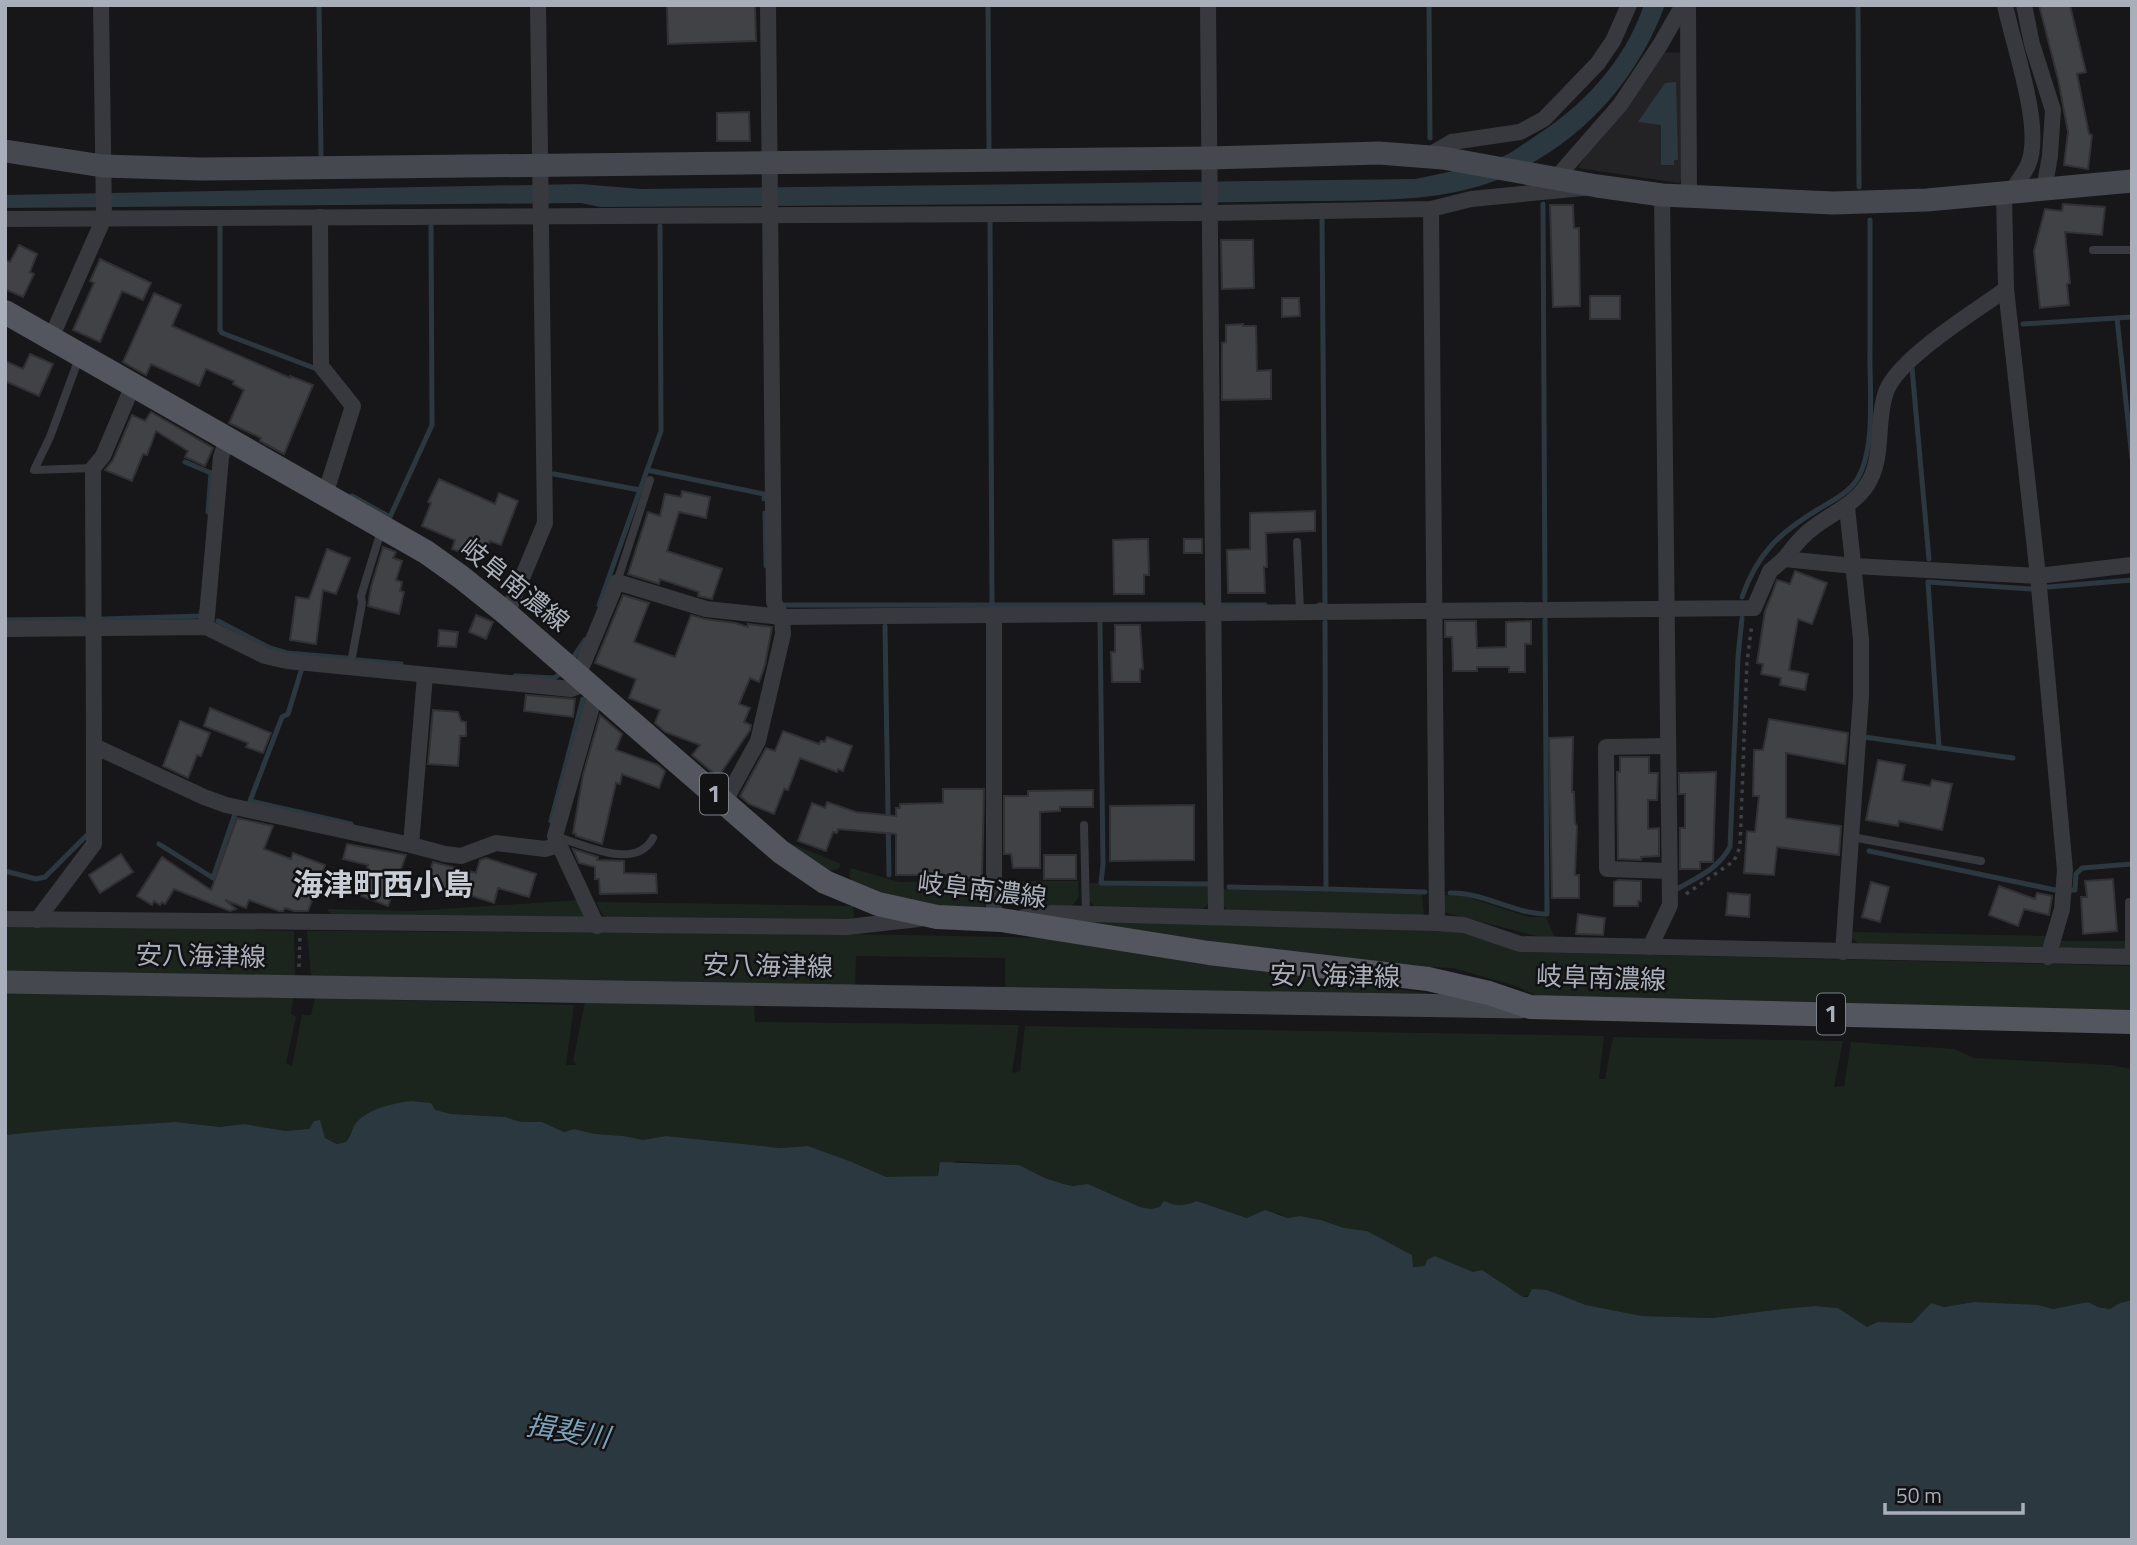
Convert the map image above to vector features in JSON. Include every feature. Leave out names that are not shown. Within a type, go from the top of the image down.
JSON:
[{"type":"main road","name":"岐阜南濃線","points":[[6,314],[435,558],[507,614],[781,852],[825,882],[878,904],[937,917],[998,920],[1209,953],[1428,979],[1489,993],[1530,1007],[2132,1021]]},
{"type":"street","points":[[51,338],[104,215],[101,5]]},
{"type":"street","points":[[507,614],[545,523],[538,5]]},
{"type":"street","points":[[724,803],[758,741],[783,634],[782,617],[774,602],[768,5]]},
{"type":"street","points":[[1208,5],[1216,916]]},
{"type":"street","points":[[1434,158],[1452,142],[1520,132],[1544,119],[1598,63],[1613,41],[1629,5]]},
{"type":"street","points":[[1545,176],[1620,105],[1685,5]]},
{"type":"street","points":[[1685,5],[1689,196]]},
{"type":"street","points":[[2005,5],[2025,89],[2033,143],[2029,164],[2007,193],[2006,289],[2038,576],[2065,870],[2062,909],[2048,957]]},
{"type":"street","points":[[2024,5],[2032,44],[2053,110],[2050,156],[2044,189]]},
{"type":"street","points":[[5,151],[103,176],[200,169],[539,173],[1209,164],[1330,153],[1379,153],[1434,158],[1662,195],[1833,203],[1927,200],[2132,181]]},
{"type":"street","points":[[5,219],[104,215],[320,217],[540,210],[769,213],[1431,209],[1471,199],[1597,186]]},
{"type":"street","points":[[1650,947],[1670,905],[1662,195]]},
{"type":"street","points":[[1431,209],[1437,923]]},
{"type":"street","points":[[320,217],[321,366],[353,406],[325,495]]},
{"type":"street","points":[[597,926],[557,840],[586,683],[617,582],[706,609],[782,617],[1754,608],[1770,571],[1813,527],[1847,507],[1869,482],[1878,456],[1886,392],[1899,370],[2006,289]]},
{"type":"street","points":[[37,920],[94,844],[93,468],[103,456],[133,385]]},
{"type":"street","points":[[206,627],[221,457],[227,439]]},
{"type":"street","points":[[1843,952],[1861,697],[1861,639],[1847,507]]},
{"type":"street","points":[[1784,559],[1854,566],[2038,576],[2132,565]]},
{"type":"street","points":[[995,616],[998,920],[1053,913],[1437,923],[1464,925],[1520,944],[2130,957]]},
{"type":"street","points":[[5,629],[206,627],[265,656],[287,661],[571,689],[586,683]]},
{"type":"street","points":[[411,845],[425,675]]},
{"type":"street","points":[[94,746],[226,805],[444,854],[461,856],[496,844],[545,849],[557,840]]},
{"type":"street","points":[[1668,746],[1606,747],[1607,869],[1669,871]]},
{"type":"street","points":[[5,919],[848,927],[937,917]]},
{"type":"street","name":"安八海津線","points":[[5,982],[1530,1007]]},
{"type":"lane","points":[[2093,250],[2132,250]]},
{"type":"lane","points":[[80,355],[50,438],[34,470],[93,468]]},
{"type":"lane","points":[[617,582],[650,480]]},
{"type":"lane","points":[[350,667],[361,596],[382,527]]},
{"type":"lane","points":[[1297,542],[1300,612]]},
{"type":"lane","points":[[1084,825],[1086,914]]},
{"type":"lane","points":[[1852,837],[1981,861]]},
{"type":"lane","points":[[557,840],[622,855],[637,854],[649,846],[653,838]]},
{"type":"lane","points":[[2129,902],[2130,957]]},
{"type":"path","points":[[1670,905],[1734,861],[1740,847],[1747,661],[1754,608]]},
{"type":"path","points":[[298,985],[301,923]]},
{"type":"shaded area","points":[[1661,52],[1683,53],[1684,176],[1679,183],[1578,168],[1596,138]]},
{"type":"shaded area","points":[[780,839],[841,864],[838,869],[830,871]]},
{"type":"shaded area","points":[[851,868],[899,882],[990,881],[990,898],[984,907],[938,906],[892,898],[853,882],[849,875]]},
{"type":"shaded area","points":[[1000,881],[1078,881],[1079,897],[1070,908],[1009,906],[1000,897]]},
{"type":"shaded area","points":[[1090,883],[1210,885],[1210,902],[1202,910],[1098,909],[1089,901]]},
{"type":"shaded area","points":[[1221,889],[1422,894],[1424,917],[1230,913],[1221,902]]},
{"type":"shaded area","points":[[1442,895],[1464,896],[1528,917],[1546,917],[1556,941],[1443,912]]},
{"type":"shaded area","points":[[580,900],[584,915],[580,918],[334,919],[327,909],[413,911]]},
{"type":"shaded area","points":[[596,902],[853,906],[854,917],[847,921],[608,919]]},
{"type":"shaded area","points":[[1073,917],[1462,931],[1522,952],[2132,966],[2132,1010],[1541,998],[1516,986],[1453,968],[1380,965],[1073,922]]},
{"type":"shaded area","points":[[5,924],[294,931],[295,976],[5,971]]},
{"type":"shaded area","points":[[307,931],[1054,938],[1205,964],[1449,996],[1005,988],[1005,958],[856,956],[855,986],[311,976]]},
{"type":"shaded area","points":[[1851,932],[2049,936],[2039,951],[1860,945],[1852,938]]},
{"type":"shaded area","points":[[2059,941],[2126,941],[2127,947],[2123,953],[2067,953],[2059,946]]},
{"type":"shaded area","points":[[5,993],[293,998],[291,1014],[296,1017],[286,1063],[292,1066],[302,1015],[311,1015],[315,998],[574,1005],[566,1065],[577,1065],[573,1061],[585,1002],[754,1005],[755,1022],[1019,1025],[1012,1073],[1020,1071],[1025,1026],[1604,1036],[1599,1079],[1605,1079],[1613,1037],[1843,1041],[1834,1087],[1844,1086],[1851,1042],[1954,1049],[1974,1058],[2110,1065],[2132,1069],[2132,1300],[2110,1309],[2088,1302],[2053,1309],[2038,1305],[1974,1302],[1943,1307],[1931,1303],[1912,1323],[1879,1322],[1867,1327],[1838,1308],[1815,1306],[1712,1318],[1642,1316],[1586,1305],[1547,1290],[1523,1297],[1494,1277],[1473,1272],[1435,1256],[1425,1266],[1413,1267],[1412,1255],[1367,1231],[1300,1216],[1288,1218],[1278,1213],[1248,1218],[1198,1201],[1185,1206],[1172,1205],[1151,1209],[1140,1207],[1088,1184],[1072,1186],[1045,1178],[1019,1165],[957,1161],[938,1169],[938,1176],[886,1177],[808,1146],[780,1148],[666,1136],[643,1140],[574,1129],[564,1132],[542,1122],[521,1122],[505,1117],[451,1114],[434,1110],[355,1124],[346,1142],[337,1144],[325,1138],[320,1121],[314,1121],[309,1130],[286,1131],[244,1124],[220,1127],[176,1122],[5,1135]]},
{"type":"water","points":[[1644,5],[1665,5],[1638,60],[1602,108],[1581,129],[1532,163],[1504,177],[1461,191],[1417,198],[1183,203],[600,207],[581,203],[5,208],[5,195],[581,184],[641,189],[1415,179],[1471,167],[1504,156],[1550,126],[1584,98],[1613,64],[1625,46]]},
{"type":"water","points":[[1676,82],[1678,160],[1674,160],[1674,165],[1661,165],[1661,125],[1638,122],[1665,83]]},
{"type":"water","name":"揖斐川","points":[[411,1101],[431,1103],[435,1110],[451,1114],[542,1122],[564,1132],[574,1129],[643,1140],[666,1136],[780,1148],[808,1146],[886,1177],[938,1176],[940,1162],[1019,1165],[1064,1184],[1088,1184],[1140,1207],[1160,1207],[1164,1201],[1180,1205],[1197,1201],[1247,1218],[1265,1210],[1288,1218],[1300,1216],[1367,1231],[1412,1255],[1413,1267],[1425,1266],[1427,1260],[1435,1256],[1473,1272],[1482,1270],[1523,1297],[1528,1297],[1532,1289],[1547,1290],[1586,1305],[1642,1316],[1712,1318],[1815,1306],[1838,1308],[1867,1327],[1878,1322],[1912,1323],[1931,1303],[1944,1307],[1974,1302],[2038,1305],[2053,1309],[2088,1302],[2110,1309],[2132,1300],[2132,1540],[5,1540],[5,1135],[176,1122],[220,1127],[244,1124],[286,1131],[309,1129],[314,1121],[320,1120],[325,1138],[337,1144],[346,1142],[358,1120],[364,1116],[388,1106]]},
{"type":"building","points":[[667,5],[755,5],[756,41],[668,44]]},
{"type":"building","points":[[2039,5],[2070,5],[2086,72],[2077,74],[2089,134],[2092,135],[2088,169],[2064,165],[2068,132]]},
{"type":"building","points":[[749,112],[750,141],[717,141],[717,113]]},
{"type":"building","points":[[2063,204],[2105,207],[2102,235],[2065,232],[2070,283],[2067,284],[2069,305],[2040,308],[2034,251],[2045,209],[2062,211]]},
{"type":"building","points":[[1550,205],[1573,205],[1574,228],[1579,228],[1580,306],[1553,307]]},
{"type":"building","points":[[1221,240],[1253,240],[1254,288],[1222,289]]},
{"type":"building","points":[[19,245],[37,254],[30,272],[34,274],[23,297],[5,289],[5,260],[10,262]]},
{"type":"building","points":[[100,259],[151,283],[143,300],[122,291],[100,342],[73,330],[94,283],[90,281]]},
{"type":"building","points":[[154,293],[181,305],[172,326],[290,378],[313,385],[284,454],[260,441],[261,438],[229,423],[244,390],[233,384],[234,381],[206,369],[199,386],[151,364],[146,375],[123,362]]},
{"type":"building","points":[[1590,296],[1620,296],[1620,319],[1590,319]]},
{"type":"building","points":[[1282,298],[1299,298],[1300,316],[1282,317]]},
{"type":"building","points":[[1226,325],[1256,326],[1257,371],[1271,370],[1271,399],[1222,400],[1222,343],[1226,342]]},
{"type":"building","points":[[30,354],[53,364],[39,396],[5,381],[5,361],[23,369]]},
{"type":"building","points":[[151,412],[213,448],[205,466],[185,457],[188,451],[156,431],[147,455],[143,454],[132,481],[105,470],[113,460],[132,415],[145,421]]},
{"type":"building","points":[[439,479],[495,504],[499,493],[518,501],[501,545],[490,541],[482,560],[452,549],[455,540],[422,526],[431,503],[428,502]]},
{"type":"building","points":[[682,491],[710,497],[706,518],[679,512],[667,551],[722,569],[712,599],[698,596],[699,592],[660,579],[659,584],[628,574],[648,512],[660,516],[665,494],[681,497]]},
{"type":"building","points":[[1315,511],[1315,531],[1266,533],[1265,593],[1228,593],[1227,550],[1250,549],[1250,513]]},
{"type":"building","points":[[1148,539],[1149,575],[1144,575],[1144,594],[1114,594],[1113,540]]},
{"type":"building","points":[[1184,539],[1202,539],[1202,553],[1184,553]]},
{"type":"building","points":[[383,547],[396,552],[393,558],[402,561],[396,580],[402,582],[400,591],[404,592],[399,614],[368,606]]},
{"type":"building","points":[[327,549],[350,558],[336,594],[323,590],[316,644],[290,640],[296,597],[309,599]]},
{"type":"building","points":[[1795,571],[1827,583],[1812,624],[1798,619],[1789,670],[1808,674],[1805,690],[1780,685],[1781,678],[1761,674],[1763,664],[1757,663],[1765,611],[1777,580],[1790,584]]},
{"type":"building","points":[[623,595],[649,603],[634,642],[675,657],[691,615],[748,627],[748,624],[772,627],[759,682],[750,678],[739,704],[750,708],[744,722],[751,725],[750,730],[718,777],[692,755],[700,745],[665,732],[655,723],[660,710],[629,698],[636,679],[595,663]]},
{"type":"building","points":[[476,615],[493,622],[486,639],[469,632]]},
{"type":"building","points":[[1445,621],[1476,621],[1477,648],[1506,647],[1506,622],[1531,621],[1531,644],[1525,644],[1525,672],[1509,672],[1509,667],[1477,667],[1477,671],[1453,671],[1452,637],[1445,637]]},
{"type":"building","points":[[1115,625],[1140,625],[1143,669],[1140,669],[1140,682],[1112,682],[1111,652],[1115,652]]},
{"type":"building","points":[[439,630],[458,632],[456,647],[438,646]]},
{"type":"building","points":[[526,695],[575,699],[573,717],[524,711]]},
{"type":"building","points":[[210,708],[271,733],[263,753],[246,747],[248,743],[204,726]]},
{"type":"building","points":[[433,710],[458,712],[461,721],[466,722],[466,736],[460,736],[458,766],[428,764]]},
{"type":"building","points":[[600,715],[622,734],[616,750],[658,765],[665,771],[659,788],[622,774],[620,784],[616,783],[602,844],[573,833],[583,775]]},
{"type":"building","points":[[1769,719],[1848,733],[1845,764],[1786,753],[1786,818],[1841,826],[1839,855],[1777,847],[1774,875],[1744,873],[1747,831],[1755,832],[1759,796],[1753,796],[1754,750],[1763,750]]},
{"type":"building","points":[[180,721],[210,733],[188,778],[163,766]]},
{"type":"building","points":[[783,731],[819,744],[821,741],[825,742],[827,737],[852,746],[843,771],[838,769],[837,772],[800,758],[788,790],[784,789],[774,814],[749,804],[740,796],[766,748],[775,751]]},
{"type":"building","points":[[1573,737],[1572,792],[1577,826],[1575,875],[1579,875],[1579,898],[1552,898],[1549,738]]},
{"type":"building","points":[[1620,757],[1649,757],[1649,773],[1658,773],[1657,800],[1648,800],[1648,829],[1659,828],[1659,856],[1641,857],[1641,860],[1618,859],[1617,772],[1620,772]]},
{"type":"building","points":[[1878,760],[1905,765],[1902,781],[1930,786],[1932,780],[1952,784],[1942,830],[1899,821],[1898,826],[1866,820]]},
{"type":"building","points":[[1716,772],[1713,862],[1700,862],[1700,869],[1680,869],[1680,828],[1685,828],[1685,794],[1679,794],[1679,773]]},
{"type":"building","points":[[943,789],[984,789],[982,878],[959,878],[959,875],[896,875],[896,834],[838,829],[837,833],[833,832],[826,851],[798,841],[812,803],[825,808],[827,802],[856,812],[896,816],[896,808],[900,808],[900,804],[943,803]]},
{"type":"building","points":[[1093,790],[1093,807],[1060,807],[1060,811],[1040,812],[1040,868],[1013,868],[1011,854],[1004,854],[1004,796],[1028,796],[1028,791]]},
{"type":"building","points":[[1194,805],[1194,860],[1110,861],[1110,806]]},
{"type":"building","points":[[237,818],[273,826],[264,849],[291,859],[293,853],[325,865],[308,911],[285,908],[279,911],[249,900],[246,908],[225,900],[236,909],[230,911],[174,889],[165,904],[162,902],[160,905],[154,901],[152,905],[137,896],[162,857],[211,890]]},
{"type":"building","points":[[347,844],[406,855],[388,906],[361,896],[367,881],[363,879],[368,865],[343,859]]},
{"type":"building","points":[[573,849],[598,857],[597,860],[624,861],[624,873],[656,874],[657,893],[600,894],[599,879],[595,879],[595,867],[579,863]]},
{"type":"building","points":[[121,854],[133,872],[100,893],[89,875]]},
{"type":"building","points":[[1044,855],[1076,855],[1076,879],[1044,879]]},
{"type":"building","points":[[486,858],[536,874],[529,897],[498,888],[494,903],[426,884],[433,862],[476,873],[480,860]]},
{"type":"building","points":[[2113,879],[2117,931],[2083,934],[2081,897],[2087,897],[2085,881]]},
{"type":"building","points":[[1641,881],[1641,901],[1638,901],[1638,906],[1614,906],[1614,882]]},
{"type":"building","points":[[1871,882],[1889,887],[1880,922],[1862,917]]},
{"type":"building","points":[[1999,886],[2035,899],[2037,893],[2052,896],[2049,915],[2024,909],[2018,926],[1989,915]]},
{"type":"building","points":[[1728,893],[1750,895],[1749,917],[1726,915]]},
{"type":"building","points":[[1578,914],[1605,918],[1603,935],[1576,934]]},
{"type":"waterway","points":[[319,5],[321,155]]},
{"type":"waterway","points":[[988,5],[989,148]]},
{"type":"waterway","points":[[1429,5],[1430,138]]},
{"type":"waterway","points":[[1858,5],[1859,187]]},
{"type":"waterway","points":[[1543,204],[1545,600]]},
{"type":"waterway","points":[[1319,605],[1325,605],[1322,218]]},
{"type":"waterway","points":[[990,220],[992,604]]},
{"type":"waterway","points":[[1742,597],[1755,568],[1771,546],[1791,527],[1848,490],[1863,468],[1870,417],[1870,220]]},
{"type":"waterway","points":[[352,496],[390,517],[432,425],[431,226]]},
{"type":"waterway","points":[[599,605],[661,431],[660,226]]},
{"type":"waterway","points":[[220,227],[220,330],[314,368]]},
{"type":"waterway","points":[[2023,324],[2132,317]]},
{"type":"waterway","points":[[2117,318],[2132,458]]},
{"type":"waterway","points":[[1912,368],[1929,559]]},
{"type":"waterway","points":[[185,462],[211,473],[208,512]]},
{"type":"waterway","points":[[647,470],[764,494],[764,499]]},
{"type":"waterway","points":[[554,474],[640,490]]},
{"type":"waterway","points":[[765,513],[766,566]]},
{"type":"waterway","points":[[2048,587],[2132,580]]},
{"type":"waterway","points":[[1939,748],[1928,582],[2031,589]]},
{"type":"waterway","points":[[785,605],[1201,605]]},
{"type":"waterway","points":[[1222,605],[1265,605]]},
{"type":"waterway","points":[[103,619],[201,616],[201,612]]},
{"type":"waterway","points":[[1677,889],[1713,867],[1730,847],[1742,618]]},
{"type":"waterway","points":[[5,620],[83,619]]},
{"type":"waterway","points":[[1450,893],[1475,896],[1522,911],[1547,914],[1545,620]]},
{"type":"waterway","points":[[218,621],[270,648],[287,653],[346,658]]},
{"type":"waterway","points":[[1325,622],[1326,889],[1425,892]]},
{"type":"waterway","points":[[1100,623],[1101,883],[1210,884]]},
{"type":"waterway","points":[[885,626],[889,875]]},
{"type":"waterway","points":[[573,658],[585,640]]},
{"type":"waterway","points":[[358,660],[401,664]]},
{"type":"waterway","points":[[301,671],[288,714],[282,717],[250,801],[351,824]]},
{"type":"waterway","points":[[515,676],[554,678],[560,674]]},
{"type":"waterway","points":[[551,821],[583,699]]},
{"type":"waterway","points":[[1864,737],[2013,758]]},
{"type":"waterway","points":[[159,844],[213,878],[236,811]]},
{"type":"waterway","points":[[5,871],[36,879],[45,877],[86,836]]},
{"type":"waterway","points":[[1869,851],[2055,890]]},
{"type":"waterway","points":[[2068,890],[2075,890],[2076,874],[2082,868],[2132,864]]},
{"type":"waterway","points":[[1229,887],[1326,889]]},
{"type":"district","name":"海津町西小島","points":[[383,885]]}]
